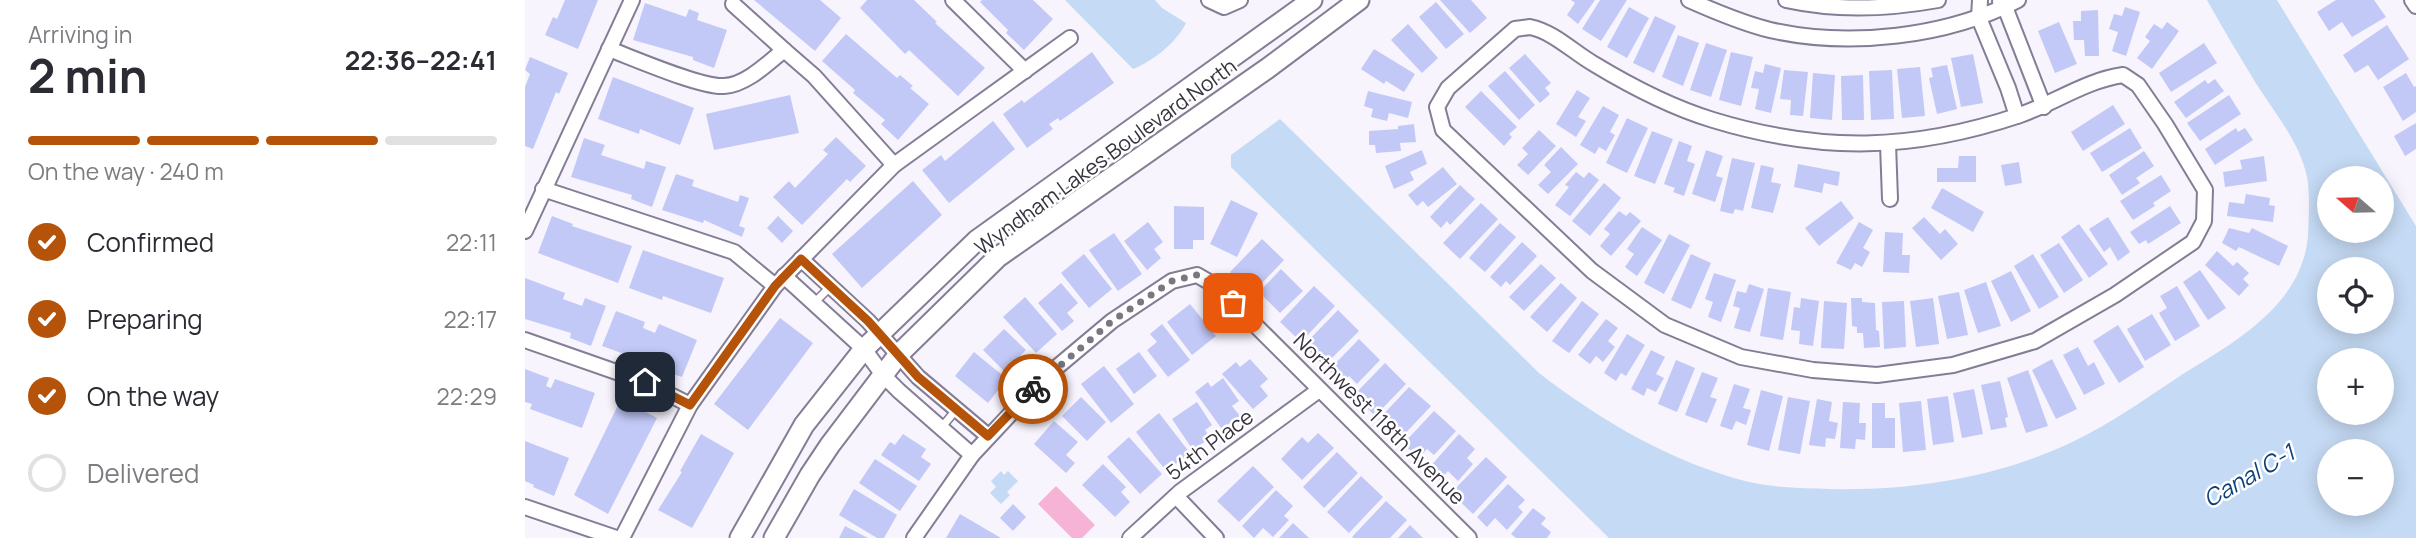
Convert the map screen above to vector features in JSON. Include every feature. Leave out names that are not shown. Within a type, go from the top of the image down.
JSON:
[{"type":"street","points":[[525,231],[632,0]]},
{"type":"street","points":[[953,0],[1025,71]]},
{"type":"street","points":[[1209,0],[1224,8],[1240,0]]},
{"type":"street","name":"Wyndham Lakes Boulevard North","points":[[740,538],[804,425],[864,349],[977,240],[1312,0]]},
{"type":"street","name":"Wyndham Lakes Boulevard North","points":[[774,538],[830,445],[899,354],[999,257],[1268,68],[1359,0]]},
{"type":"street","points":[[1689,0],[1749,24],[1806,35],[1888,37],[1923,32],[1979,18],[2001,4],[2018,0]]},
{"type":"street","points":[[1787,0],[1817,6],[1853,8],[1903,6],[1938,0]]},
{"type":"street","points":[[1980,0],[1979,18],[2017,116]]},
{"type":"street","points":[[2412,0],[2416,6]]},
{"type":"street","points":[[733,4],[814,76],[894,165]]},
{"type":"street","points":[[2001,4],[2044,107]]},
{"type":"street","points":[[1530,27],[1542,30],[1591,63],[1651,97],[1713,120],[1787,138],[1847,144],[1888,144],[1940,137],[2044,107],[2106,77],[2123,75],[2138,85],[2205,191],[2204,221],[2193,242],[2115,295],[2035,341],[1941,367],[1877,375],[1813,370],[1741,357],[1665,325],[1592,271],[1443,130],[1437,107],[1448,88],[1515,29],[1530,27]]},
{"type":"street","points":[[525,507],[619,538],[690,405],[780,281],[894,165],[1070,38]]},
{"type":"street","points":[[609,49],[697,81],[724,86],[752,76],[784,50]]},
{"type":"street","points":[[2008,88],[2033,79]]},
{"type":"street","points":[[1888,144],[1890,199]]},
{"type":"street","points":[[543,189],[734,252],[814,303],[864,349],[883,375],[972,455]]},
{"type":"street","points":[[801,259],[880,333],[918,377],[988,436],[914,538]]},
{"type":"street","name":"Northwest 118th Avenue","points":[[988,436],[1044,378],[1112,321],[1172,281],[1197,275],[1216,286],[1469,538]]},
{"type":"street","points":[[525,340],[645,382],[690,405]]},
{"type":"street","name":"54th Place","points":[[1130,538],[1177,496],[1319,390]]},
{"type":"street","points":[[1177,496],[1216,538]]},
{"type":"lane","points":[[814,303],[831,286]]},
{"type":"lane","points":[[941,429],[956,410]]},
{"type":"shaded area","points":[[1056,486],[1095,525],[1082,538],[1072,538],[1038,504]]},
{"type":"water","points":[[1065,0],[1155,0],[1162,8],[1186,23],[1176,38],[1163,50],[1133,69]]},
{"type":"water","name":"Canal C-1","points":[[2207,0],[2277,0],[2379,166],[2317,166],[2317,243],[2394,243],[2394,190],[2416,226],[2416,538],[1609,538],[1231,167],[1231,155],[1280,119],[1539,373],[1587,408],[1666,452],[1693,464],[1749,482],[1810,488],[1896,487],[1962,478],[2027,461],[2058,449],[2126,412],[2226,347],[2265,317],[2281,300],[2294,281],[2303,259],[2308,235],[2309,191],[2299,152]]},
{"type":"water","points":[[1001,471],[1004,475],[1008,471],[1018,481],[1007,492],[1010,495],[1001,504],[990,493],[996,487],[991,481]]},
{"type":"building","points":[[565,0],[598,0],[578,49],[545,35],[553,17],[557,19]]},
{"type":"building","points":[[754,0],[820,0],[841,18],[815,51]]},
{"type":"building","points":[[867,0],[914,0],[985,68],[958,96],[909,50],[905,54],[860,8]]},
{"type":"building","points":[[1033,0],[1053,19],[1024,50],[1006,33],[1008,30],[980,2]]},
{"type":"building","points":[[1440,0],[1471,0],[1487,18],[1470,33]]},
{"type":"building","points":[[1571,0],[1595,0],[1578,24],[1567,15],[1575,3]]},
{"type":"building","points":[[1600,0],[1627,0],[1601,41],[1582,29]]},
{"type":"building","points":[[2336,0],[2374,0],[2386,17],[2352,37],[2342,22],[2329,31],[2317,12]]},
{"type":"building","points":[[1436,2],[1464,34],[1446,49],[1419,17]]},
{"type":"building","points":[[645,3],[686,17],[689,9],[699,13],[697,20],[727,30],[714,68],[693,60],[693,57],[633,40]]},
{"type":"building","points":[[1629,7],[1649,18],[1627,58],[1607,47]]},
{"type":"building","points":[[2125,7],[2140,12],[2126,56],[2112,51],[2118,32],[2109,29],[2114,14],[2122,16]]},
{"type":"building","points":[[2098,10],[2099,56],[2085,56],[2084,40],[2074,40],[2073,21],[2081,21],[2081,11]]},
{"type":"building","points":[[1655,16],[1676,26],[1654,73],[1633,63]]},
{"type":"building","points":[[2059,22],[2077,64],[2055,73],[2038,31]]},
{"type":"building","points":[[2167,22],[2179,31],[2152,69],[2137,58],[2150,41],[2145,37],[2154,24],[2162,29]]},
{"type":"building","points":[[1408,24],[1438,58],[1422,73],[1391,40]]},
{"type":"building","points":[[2387,25],[2409,59],[2378,80],[2368,65],[2355,73],[2343,55]]},
{"type":"building","points":[[846,34],[897,78],[900,75],[913,86],[910,88],[929,104],[898,140],[881,124],[885,120],[853,93],[855,90],[822,61]]},
{"type":"building","points":[[1678,35],[1699,43],[1683,86],[1662,77]]},
{"type":"building","points":[[1706,43],[1727,50],[1711,97],[1690,90]]},
{"type":"building","points":[[2204,43],[2217,63],[2171,92],[2159,73]]},
{"type":"building","points":[[1374,49],[1415,74],[1404,92],[1386,81],[1384,84],[1361,69]]},
{"type":"building","points":[[1092,52],[1114,83],[1060,121],[1058,118],[1049,124],[1053,129],[1027,148],[1003,114],[1022,100],[1024,103]]},
{"type":"building","points":[[1731,52],[1753,57],[1741,106],[1719,100]]},
{"type":"building","points":[[1525,54],[1551,83],[1545,88],[1550,94],[1540,103],[1509,68]]},
{"type":"building","points":[[1973,54],[1983,103],[1961,107],[1951,58]]},
{"type":"building","points":[[530,57],[568,73],[559,94],[556,92],[533,149],[525,146],[525,87],[530,74],[525,70]]},
{"type":"building","points":[[1765,64],[1781,68],[1771,113],[1755,109],[1759,89],[1751,88],[1755,71],[1763,73]]},
{"type":"building","points":[[1947,65],[1957,109],[1937,114],[1929,78],[1933,77],[1931,68]]},
{"type":"building","points":[[1920,67],[1925,116],[1902,118],[1897,69]]},
{"type":"building","points":[[1784,70],[1808,72],[1803,116],[1790,115],[1791,100],[1780,99]]},
{"type":"building","points":[[1892,70],[1894,119],[1871,120],[1869,71]]},
{"type":"building","points":[[1505,71],[1535,105],[1519,120],[1488,86]]},
{"type":"building","points":[[1813,73],[1835,75],[1832,120],[1810,118]]},
{"type":"building","points":[[2406,73],[2414,87],[2416,86],[2416,112],[2403,121],[2383,87]]},
{"type":"building","points":[[1863,75],[1864,120],[1842,120],[1841,76]]},
{"type":"building","points":[[613,77],[694,108],[680,145],[640,129],[639,134],[598,119]]},
{"type":"building","points":[[2215,79],[2224,91],[2186,118],[2174,102],[2205,80],[2208,84]]},
{"type":"building","points":[[1577,90],[1590,98],[1578,117],[1586,121],[1576,137],[1556,124]]},
{"type":"building","points":[[1368,91],[1412,102],[1408,118],[1389,113],[1387,121],[1371,117],[1373,109],[1364,106]]},
{"type":"building","points":[[1481,91],[1517,127],[1509,134],[1512,137],[1504,146],[1465,107]]},
{"type":"building","points":[[790,95],[799,133],[714,150],[706,114]]},
{"type":"building","points":[[2229,95],[2241,114],[2200,141],[2187,123]]},
{"type":"building","points":[[2113,105],[2125,124],[2083,151],[2071,132]]},
{"type":"building","points":[[1603,106],[1619,115],[1610,132],[1615,135],[1606,151],[1599,147],[1595,154],[1580,145]]},
{"type":"building","points":[[1627,118],[1648,128],[1627,173],[1606,163]]},
{"type":"building","points":[[993,121],[1015,149],[949,203],[922,170],[941,155],[945,161]]},
{"type":"building","points":[[2416,123],[2416,149],[2405,156],[2394,136]]},
{"type":"building","points":[[1414,124],[1416,142],[1400,143],[1401,151],[1376,153],[1375,145],[1369,145],[1369,131],[1398,129],[1398,126]]},
{"type":"building","points":[[2130,128],[2142,148],[2102,172],[2090,153]]},
{"type":"building","points":[[2236,128],[2238,132],[2245,128],[2253,140],[2215,165],[2205,149]]},
{"type":"building","points":[[1539,130],[1556,146],[1528,175],[1517,165],[1528,154],[1522,148]]},
{"type":"building","points":[[1652,131],[1673,139],[1655,184],[1634,176]]},
{"type":"building","points":[[836,137],[866,166],[850,182],[847,179],[802,225],[773,197],[789,181],[795,188],[828,154],[823,150]]},
{"type":"building","points":[[584,138],[605,145],[601,155],[644,169],[646,161],[666,167],[652,207],[631,199],[632,195],[571,177]]},
{"type":"building","points":[[1679,141],[1692,146],[1687,161],[1695,164],[1684,196],[1673,192],[1675,188],[1664,184]]},
{"type":"building","points":[[1561,147],[1578,164],[1548,194],[1538,185],[1551,172],[1544,165]]},
{"type":"building","points":[[1422,150],[1427,164],[1410,172],[1414,180],[1394,189],[1385,166]]},
{"type":"building","points":[[1706,150],[1723,156],[1716,176],[1723,178],[1715,202],[1692,194]]},
{"type":"building","points":[[2144,151],[2154,166],[2136,178],[2140,183],[2122,195],[2109,175]]},
{"type":"building","points":[[1959,156],[1976,156],[1976,182],[1937,182],[1937,168],[1958,168]]},
{"type":"building","points":[[2264,156],[2267,181],[2225,187],[2223,172],[2242,169],[2240,160]]},
{"type":"building","points":[[1732,158],[1755,163],[1743,211],[1735,209],[1733,214],[1720,211]]},
{"type":"building","points":[[2019,162],[2022,183],[2005,186],[2001,165]]},
{"type":"building","points":[[1798,164],[1840,172],[1838,186],[1824,183],[1822,193],[1794,187]]},
{"type":"building","points":[[1761,165],[1774,168],[1771,182],[1781,184],[1773,213],[1751,208]]},
{"type":"building","points":[[1443,167],[1457,184],[1428,207],[1423,201],[1417,206],[1408,195]]},
{"type":"building","points":[[1576,172],[1584,178],[1589,172],[1599,180],[1570,216],[1555,205],[1569,187],[1565,185]]},
{"type":"building","points":[[676,174],[694,180],[692,186],[738,202],[740,195],[749,198],[739,226],[745,228],[742,237],[704,220],[703,223],[662,210]]},
{"type":"building","points":[[2161,175],[2171,191],[2153,203],[2155,206],[2133,220],[2120,201]]},
{"type":"building","points":[[913,181],[942,215],[862,288],[832,254]]},
{"type":"building","points":[[1604,183],[1621,198],[1590,236],[1572,221]]},
{"type":"building","points":[[1460,185],[1475,199],[1450,225],[1447,221],[1441,228],[1430,217]]},
{"type":"building","points":[[1942,188],[1984,212],[1973,232],[1931,208]]},
{"type":"building","points":[[2246,194],[2270,198],[2269,205],[2275,206],[2273,222],[2227,216],[2229,202],[2244,204]]},
{"type":"building","points":[[1231,200],[1258,213],[1237,257],[1210,244]]},
{"type":"building","points":[[1841,201],[1854,218],[1819,246],[1805,228]]},
{"type":"building","points":[[1481,203],[1498,219],[1460,259],[1443,243]]},
{"type":"building","points":[[1174,206],[1204,207],[1204,240],[1193,240],[1193,249],[1174,249]]},
{"type":"building","points":[[2170,206],[2181,223],[2148,244],[2146,240],[2139,244],[2130,232]]},
{"type":"building","points":[[1619,211],[1626,216],[1630,212],[1641,221],[1611,256],[1600,246],[1610,234],[1604,229]]},
{"type":"building","points":[[552,216],[573,224],[572,226],[632,246],[618,283],[538,253]]},
{"type":"building","points":[[778,216],[793,231],[782,243],[767,228]]},
{"type":"building","points":[[1924,217],[1940,234],[1945,229],[1958,244],[1941,260],[1912,228]]},
{"type":"building","points":[[2108,217],[2130,252],[2118,261],[2110,247],[2104,252],[2089,229]]},
{"type":"building","points":[[1148,222],[1163,242],[1154,249],[1161,258],[1147,270],[1124,241]]},
{"type":"building","points":[[1859,222],[1873,230],[1863,248],[1870,252],[1862,267],[1855,263],[1851,270],[1836,263]]},
{"type":"building","points":[[1500,223],[1516,237],[1485,272],[1469,258]]},
{"type":"building","points":[[2079,224],[2108,264],[2089,278],[2061,237]]},
{"type":"building","points":[[1642,227],[1662,240],[1637,276],[1625,267],[1634,254],[1627,249]]},
{"type":"building","points":[[2229,228],[2249,233],[2252,228],[2288,246],[2279,266],[2239,247],[2236,251],[2222,243]]},
{"type":"building","points":[[1885,232],[1903,233],[1902,255],[1910,255],[1909,273],[1883,272]]},
{"type":"building","points":[[1114,233],[1142,274],[1118,291],[1089,250]]},
{"type":"building","points":[[1669,234],[1690,245],[1664,294],[1644,283]]},
{"type":"building","points":[[1262,239],[1284,260],[1262,283],[1256,277],[1246,287],[1230,272]]},
{"type":"building","points":[[1522,242],[1537,256],[1510,285],[1506,281],[1501,287],[1490,277]]},
{"type":"building","points":[[2059,243],[2083,280],[2064,293],[2040,255]]},
{"type":"building","points":[[643,250],[724,278],[711,313],[663,296],[662,300],[629,288]]},
{"type":"building","points":[[2217,251],[2233,266],[2237,262],[2249,273],[2243,279],[2249,285],[2239,296],[2205,265]]},
{"type":"building","points":[[1084,254],[1112,289],[1089,308],[1061,273]]},
{"type":"building","points":[[1691,254],[1711,263],[1691,309],[1671,300]]},
{"type":"building","points":[[2033,254],[2059,297],[2039,309],[2014,266]]},
{"type":"building","points":[[1541,264],[1556,278],[1524,311],[1509,297]]},
{"type":"building","points":[[1281,269],[1303,291],[1280,313],[1259,292]]},
{"type":"building","points":[[2200,270],[2226,308],[2208,320],[2183,282]]},
{"type":"building","points":[[2011,271],[2031,311],[2011,322],[1991,281]]},
{"type":"building","points":[[1714,273],[1736,280],[1721,322],[1708,317],[1713,302],[1705,299]]},
{"type":"building","points":[[525,278],[565,293],[563,299],[582,306],[585,298],[606,306],[591,346],[570,338],[571,333],[525,319]]},
{"type":"building","points":[[1986,282],[2001,326],[1978,333],[1964,290]]},
{"type":"building","points":[[1061,283],[1078,303],[1067,313],[1074,321],[1062,331],[1038,303]]},
{"type":"building","points":[[1561,283],[1577,298],[1547,332],[1530,317]]},
{"type":"building","points":[[1749,284],[1764,289],[1750,332],[1734,328],[1740,308],[1733,306],[1737,291],[1746,293]]},
{"type":"building","points":[[1314,286],[1335,306],[1301,342],[1280,322]]},
{"type":"building","points":[[2177,286],[2200,326],[2175,341],[2159,313],[2167,308],[2160,296]]},
{"type":"building","points":[[1768,288],[1791,292],[1783,340],[1760,336]]},
{"type":"building","points":[[1959,292],[1968,335],[1947,339],[1938,296]]},
{"type":"building","points":[[1025,297],[1057,334],[1036,353],[1003,317]]},
{"type":"building","points":[[1801,298],[1819,301],[1813,346],[1799,344],[1800,331],[1791,330],[1794,307],[1800,308]]},
{"type":"building","points":[[1851,298],[1862,298],[1862,302],[1875,303],[1880,347],[1864,348],[1863,333],[1857,333],[1857,327],[1852,326]]},
{"type":"building","points":[[1933,298],[1939,344],[1916,347],[1910,301]]},
{"type":"building","points":[[1582,301],[1599,314],[1569,353],[1552,341]]},
{"type":"building","points":[[1824,301],[1847,303],[1844,349],[1821,348]]},
{"type":"building","points":[[1904,301],[1906,347],[1884,349],[1882,302]]},
{"type":"building","points":[[1190,304],[1216,336],[1192,355],[1167,322]]},
{"type":"building","points":[[1338,310],[1359,331],[1324,366],[1304,345]]},
{"type":"building","points":[[616,311],[645,322],[643,328],[655,333],[659,324],[697,340],[682,377],[602,346]]},
{"type":"building","points":[[2152,314],[2171,345],[2145,361],[2127,329]]},
{"type":"building","points":[[780,318],[813,343],[748,430],[714,404]]},
{"type":"building","points":[[1606,319],[1618,328],[1608,341],[1615,347],[1603,362],[1596,356],[1590,364],[1578,355]]},
{"type":"building","points":[[1162,324],[1190,360],[1168,377],[1147,350],[1157,342],[1150,334]]},
{"type":"building","points":[[2118,325],[2144,367],[2119,383],[2093,341]]},
{"type":"building","points":[[1004,329],[1026,350],[1017,359],[1022,364],[1010,377],[983,350]]},
{"type":"building","points":[[1627,334],[1645,345],[1626,376],[1621,373],[1616,381],[1604,373]]},
{"type":"building","points":[[1359,339],[1380,360],[1357,384],[1349,376],[1342,383],[1329,370]]},
{"type":"building","points":[[2078,347],[2088,366],[2094,362],[2105,384],[2084,395],[2063,355]]},
{"type":"building","points":[[1651,350],[1665,357],[1656,374],[1664,378],[1656,392],[1647,388],[1644,396],[1631,389]]},
{"type":"building","points":[[974,352],[1007,379],[988,403],[955,376]]},
{"type":"building","points":[[1139,352],[1157,376],[1134,394],[1116,369]]},
{"type":"building","points":[[1250,359],[1268,379],[1260,386],[1268,396],[1253,409],[1222,374],[1236,362],[1240,367]]},
{"type":"building","points":[[2052,359],[2077,409],[2056,419],[2032,370]]},
{"type":"building","points":[[1676,360],[1695,368],[1677,412],[1658,404]]},
{"type":"building","points":[[1385,363],[1406,384],[1375,416],[1354,395]]},
{"type":"building","points":[[1104,366],[1134,404],[1111,423],[1081,384]]},
{"type":"building","points":[[525,369],[549,378],[546,386],[551,388],[555,379],[595,393],[582,428],[530,409],[532,404],[525,402]]},
{"type":"building","points":[[2028,370],[2048,426],[2026,433],[2007,378]]},
{"type":"building","points":[[1702,372],[1718,378],[1710,397],[1717,399],[1707,423],[1685,415]]},
{"type":"building","points":[[1223,378],[1239,401],[1232,406],[1240,416],[1222,429],[1195,392],[1208,382],[1211,387]]},
{"type":"building","points":[[2000,381],[2008,417],[2005,418],[2007,427],[1991,430],[1981,385]]},
{"type":"building","points":[[1734,384],[1750,389],[1743,408],[1751,410],[1746,425],[1736,421],[1732,430],[1720,426]]},
{"type":"building","points":[[1409,387],[1431,406],[1399,440],[1378,420]]},
{"type":"building","points":[[1974,389],[1983,434],[1962,438],[1953,393]]},
{"type":"building","points":[[1761,390],[1783,396],[1769,451],[1747,445]]},
{"type":"building","points":[[1948,396],[1954,442],[1933,445],[1927,399]]},
{"type":"building","points":[[1081,397],[1106,422],[1087,441],[1062,416]]},
{"type":"building","points":[[1788,397],[1810,401],[1800,454],[1778,450]]},
{"type":"building","points":[[621,399],[657,418],[608,514],[574,495]]},
{"type":"building","points":[[1817,399],[1832,402],[1829,421],[1838,423],[1835,439],[1826,438],[1825,447],[1809,445]]},
{"type":"building","points":[[1921,401],[1926,450],[1903,452],[1899,403]]},
{"type":"building","points":[[1197,402],[1212,425],[1205,430],[1210,438],[1193,450],[1172,419]]},
{"type":"building","points":[[1843,402],[1860,403],[1859,423],[1866,423],[1865,440],[1856,439],[1855,449],[1840,448]]},
{"type":"building","points":[[1872,403],[1885,403],[1885,418],[1895,418],[1895,448],[1872,448]]},
{"type":"building","points":[[1434,411],[1456,431],[1434,455],[1427,449],[1419,458],[1403,444]]},
{"type":"building","points":[[1159,413],[1190,453],[1166,471],[1136,432]]},
{"type":"building","points":[[1054,421],[1078,442],[1066,455],[1075,463],[1066,473],[1034,444]]},
{"type":"building","points":[[1318,433],[1334,448],[1302,480],[1281,459],[1302,437],[1308,443]]},
{"type":"building","points":[[701,434],[734,453],[692,528],[658,510],[682,472],[680,471]]},
{"type":"building","points":[[903,434],[926,449],[921,457],[931,464],[919,481],[881,455],[890,442],[895,445]]},
{"type":"building","points":[[1459,434],[1475,449],[1467,458],[1473,464],[1458,481],[1448,471],[1440,480],[1428,469]]},
{"type":"building","points":[[1129,437],[1162,474],[1140,494],[1107,457]]},
{"type":"building","points":[[525,441],[569,458],[554,496],[525,481]]},
{"type":"building","points":[[1337,452],[1358,473],[1324,508],[1303,487]]},
{"type":"building","points":[[1486,457],[1507,477],[1473,514],[1451,493]]},
{"type":"building","points":[[875,459],[917,486],[900,511],[859,483]]},
{"type":"building","points":[[1103,464],[1126,487],[1121,492],[1130,502],[1115,517],[1082,485]]},
{"type":"building","points":[[1253,466],[1274,487],[1239,522],[1217,501]]},
{"type":"building","points":[[1361,476],[1383,497],[1349,533],[1327,512]]},
{"type":"building","points":[[1508,484],[1525,500],[1518,507],[1523,512],[1507,530],[1495,518],[1487,527],[1477,517]]},
{"type":"building","points":[[854,489],[897,515],[884,538],[877,538],[839,515]]},
{"type":"building","points":[[1276,490],[1293,506],[1284,516],[1289,520],[1273,537],[1263,528],[1254,538],[1242,526]]},
{"type":"building","points":[[1386,501],[1407,520],[1390,538],[1352,537]]},
{"type":"building","points":[[1013,504],[1026,517],[1013,531],[1000,518]]},
{"type":"building","points":[[1533,508],[1546,518],[1541,524],[1551,532],[1547,538],[1516,538],[1511,534]]},
{"type":"building","points":[[960,514],[1001,538],[946,538]]},
{"type":"building","points":[[1293,523],[1309,538],[1279,538]]},
{"type":"building","points":[[1410,525],[1423,538],[1398,538]]},
{"type":"building","points":[[845,526],[868,538],[839,538]]},
{"type":"way so far","points":[[1033,389],[1112,321],[1172,281],[1197,275],[1216,286],[1233,303]]},
{"type":"route","points":[[645,382],[690,405],[775,286],[801,259],[868,321],[918,377],[988,436],[1033,389]]}]
